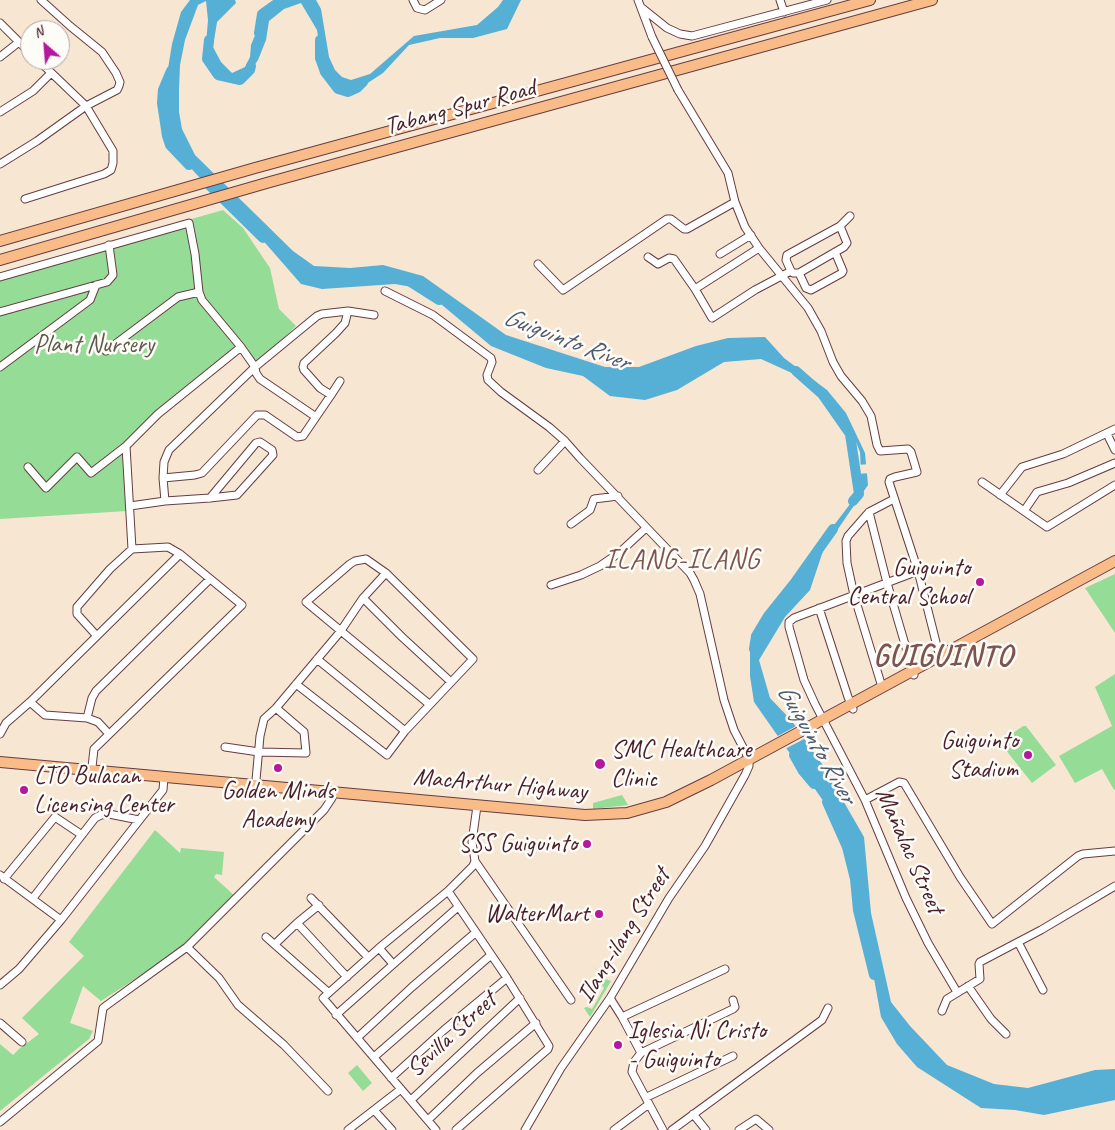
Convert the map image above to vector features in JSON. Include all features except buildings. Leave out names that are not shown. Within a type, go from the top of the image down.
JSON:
[{"type":"highway","name":"Tabang Spur Road","points":[[0,241],[255,168],[870,0]]},
{"type":"highway","name":"Tabang Spur Road","points":[[0,260],[270,182],[932,0]]},
{"type":"highway","name":"MacArthur Highway","points":[[0,768],[164,779],[476,808],[585,815],[627,813],[666,802],[773,750],[1115,561]]},
{"type":"highway","name":"MacArthur Highway","points":[[942,657],[1115,568]]},
{"type":"highway","name":"MacArthur Highway","points":[[852,707],[882,687],[913,673]]},
{"type":"highway","name":"MacArthur Highway","points":[[0,762],[91,773]]},
{"type":"street","points":[[0,164],[37,141],[86,106],[117,90],[120,82],[102,52],[41,0]]},
{"type":"street","points":[[413,0],[418,8],[425,10],[441,0]]},
{"type":"street","points":[[638,0],[652,37],[678,90],[728,173],[734,202],[750,235],[808,308],[821,331],[833,362],[841,376],[862,401],[871,416],[880,451],[908,449],[911,452],[917,472],[890,479],[889,482],[918,571],[938,650],[942,657]]},
{"type":"street","points":[[780,0],[784,12]]},
{"type":"street","points":[[642,8],[667,28],[680,34],[692,36],[827,0]]},
{"type":"street","points":[[0,23],[18,42],[0,57]]},
{"type":"street","points":[[25,199],[104,174],[111,170],[113,163],[113,151],[86,106],[48,70]]},
{"type":"street","points":[[0,112],[33,91],[51,73]]},
{"type":"street","points":[[538,264],[563,290],[668,219],[687,229],[734,202]]},
{"type":"street","points":[[791,271],[786,260],[787,255],[840,226],[850,216]]},
{"type":"street","points":[[0,277],[190,223],[198,292],[204,303],[255,367],[260,379],[316,417]]},
{"type":"street","points":[[648,257],[658,264],[669,258],[674,259],[712,318],[780,275],[791,271],[799,273],[844,247],[847,243],[840,226]]},
{"type":"street","points":[[720,254],[750,235]]},
{"type":"street","points":[[0,312],[107,282],[113,275],[109,245]]},
{"type":"street","points":[[695,289],[759,248]]},
{"type":"street","points":[[799,273],[806,288],[811,290],[842,273],[843,271],[835,252]]},
{"type":"street","points":[[0,366],[90,300],[96,285]]},
{"type":"street","points":[[385,291],[433,315],[491,358],[492,362],[487,375],[488,380],[500,392],[549,427],[565,441],[679,561],[696,584],[724,700],[734,730],[749,762]]},
{"type":"street","points":[[106,351],[178,298],[198,292]]},
{"type":"street","points":[[165,501],[164,462],[169,450],[255,367],[316,316],[348,311],[374,315]]},
{"type":"street","points":[[330,396],[320,388],[302,366],[345,323],[348,311]]},
{"type":"street","points":[[28,467],[46,488],[77,457],[91,473],[126,446],[158,414],[240,348]]},
{"type":"street","points":[[163,478],[202,473],[257,415],[265,415],[300,438],[340,381]]},
{"type":"street","points":[[1000,495],[1022,467],[1063,454],[1115,429]]},
{"type":"street","points":[[1107,434],[1115,450]]},
{"type":"street","points":[[538,470],[565,441]]},
{"type":"street","points":[[130,506],[165,501],[210,498],[234,496],[239,494],[272,455],[272,450],[260,442],[256,443],[210,498]]},
{"type":"street","points":[[126,446],[132,549]]},
{"type":"street","points":[[1024,511],[1039,491],[1068,483],[1115,463]]},
{"type":"street","points":[[982,482],[1044,526],[1050,527],[1115,485]]},
{"type":"street","points":[[571,524],[590,510],[594,499],[618,496]]},
{"type":"street","points":[[882,687],[854,595],[847,564],[846,541],[848,536],[869,512],[894,499]]},
{"type":"street","points":[[869,512],[886,583],[913,673]]},
{"type":"street","points":[[552,585],[600,566],[619,553],[646,528]]},
{"type":"street","points":[[91,773],[94,749],[242,605],[180,554],[168,548],[132,549],[110,569],[76,607],[77,614],[96,635]]},
{"type":"street","points":[[0,734],[6,723],[30,702],[180,554]]},
{"type":"street","points":[[296,684],[387,755],[429,704],[473,660],[386,573],[366,559],[355,561],[306,602],[429,704]]},
{"type":"street","name":"Mañalac Street","points":[[918,571],[794,618],[789,622],[789,627],[804,680],[821,724],[865,800],[906,898],[928,943],[958,992]]},
{"type":"street","points":[[255,788],[264,719],[276,708],[340,632],[363,598],[386,573]]},
{"type":"street","points":[[87,718],[92,698],[96,691],[210,579]]},
{"type":"street","points":[[363,598],[451,682]]},
{"type":"street","points":[[819,608],[852,707]]},
{"type":"street","points":[[317,659],[405,731]]},
{"type":"street","points":[[30,702],[44,715],[87,718],[98,722],[109,734]]},
{"type":"street","points":[[225,748],[259,752],[306,753],[304,732],[276,708]]},
{"type":"street","name":"Ilang-ilang Street","points":[[525,1130],[561,1068],[610,998],[669,898],[705,846],[742,781],[749,762]]},
{"type":"street","points":[[1,983],[19,970],[61,920],[163,790],[164,779]]},
{"type":"street","points":[[865,800],[899,782],[904,784],[965,885],[992,924],[1078,856],[1115,851]]},
{"type":"street","points":[[0,1122],[98,1041],[103,1008],[188,947],[324,810],[332,795]]},
{"type":"street","points":[[476,808],[472,842],[475,861],[571,1000]]},
{"type":"street","points":[[33,898],[95,818],[108,814],[140,820]]},
{"type":"street","points":[[61,920],[2,877],[55,817],[82,835]]},
{"type":"street","points":[[436,1130],[336,1015],[324,998],[328,992],[368,957],[448,891],[473,866],[475,861]]},
{"type":"street","points":[[942,1012],[947,999],[980,979],[980,962],[1052,924],[1115,886]]},
{"type":"street","points":[[448,891],[549,1043],[548,1049],[456,1130]]},
{"type":"street","points":[[312,898],[368,957]]},
{"type":"street","points":[[275,944],[319,905]]},
{"type":"street","points":[[336,1015],[458,907]]},
{"type":"street","points":[[297,923],[347,976]]},
{"type":"street","points":[[357,1038],[412,987],[475,933]]},
{"type":"street","points":[[266,937],[328,992]]},
{"type":"street","points":[[1018,942],[1043,990]]},
{"type":"street","points":[[188,947],[219,978],[238,1005],[284,1045],[328,1091]]},
{"type":"street","points":[[379,948],[393,964]]},
{"type":"street","points":[[374,1057],[491,955]]},
{"type":"street","points":[[622,1017],[724,969]]},
{"type":"street","points":[[391,1078],[444,1030],[507,978]]},
{"type":"street","points":[[968,986],[991,1019],[1006,1034]]},
{"type":"street","name":"Sevilla Street","points":[[411,1100],[520,998]]},
{"type":"street","points":[[610,998],[641,1053]]},
{"type":"street","points":[[664,1130],[632,1072],[634,1062],[641,1053],[733,1009],[735,1006],[733,1000]]},
{"type":"street","points":[[672,1130],[822,1020],[828,1008]]},
{"type":"street","points":[[0,1022],[22,1042]]},
{"type":"street","points":[[428,1120],[477,1073],[536,1023]]},
{"type":"street","points":[[614,1130],[648,1101],[734,1056]]},
{"type":"street","points":[[352,1129],[401,1089]]},
{"type":"street","points":[[374,1110],[392,1130]]},
{"type":"street","points":[[693,1114],[706,1130]]},
{"type":"street","points":[[740,1130],[756,1119],[769,1130]]},
{"type":"green space","name":"Plant Nursery","points":[[223,210],[243,228],[270,268],[279,309],[296,326],[257,363],[239,343],[123,444],[127,511],[0,519],[0,274]]},
{"type":"green space","points":[[1115,574],[1115,633],[1085,588]]},
{"type":"green space","points":[[1115,674],[1115,789],[1102,769],[1075,783],[1059,756],[1112,726],[1095,687]]},
{"type":"green space","name":"Guiguinto Stadium","points":[[1023,726],[1026,726],[1056,765],[1032,783],[1001,744],[1002,741]]},
{"type":"green space","points":[[622,795],[628,805],[593,809],[593,803]]},
{"type":"green space","points":[[155,830],[180,853],[181,848],[224,852],[222,875],[216,874],[214,877],[236,897],[185,947],[101,1001],[83,986],[70,1023],[93,1031],[89,1039],[0,1111],[0,1044],[13,1055],[39,1034],[22,1018],[84,956],[69,942]]},
{"type":"green space","points":[[593,965],[603,978],[611,981],[590,1017],[584,1008],[592,1009],[604,988],[599,980],[602,978]]},
{"type":"green space","points":[[357,1065],[372,1083],[363,1091],[348,1073]]},
{"type":"water","points":[[190,0],[235,0],[236,3],[217,22],[213,47],[221,62],[232,73],[245,67],[250,57],[251,45],[261,21],[272,4],[280,0],[316,0],[321,9],[329,57],[335,70],[342,77],[351,80],[370,74],[414,36],[477,25],[498,7],[503,0],[521,0],[507,29],[473,38],[440,38],[409,45],[383,73],[357,90],[338,87],[328,76],[322,62],[317,30],[301,3],[284,9],[269,21],[266,40],[258,60],[247,76],[236,79],[224,77],[210,64],[206,45],[208,20],[206,1],[198,5],[185,40],[180,65],[179,112],[182,129],[195,155],[293,251],[314,266],[350,268],[383,265],[423,276],[506,335],[605,367],[639,367],[696,346],[728,338],[765,337],[784,358],[827,390],[846,413],[865,453],[868,485],[823,551],[810,590],[785,617],[759,660],[770,698],[791,720],[822,764],[864,837],[871,913],[891,1002],[910,1026],[947,1065],[994,1084],[1028,1088],[1095,1070],[1115,1069],[1115,1100],[1044,1115],[1015,1110],[981,1108],[917,1067],[897,1044],[881,1017],[851,852],[831,812],[754,702],[750,676],[750,643],[811,567],[831,529],[857,495],[861,472],[860,452],[850,427],[805,379],[761,359],[724,362],[677,390],[645,400],[610,396],[583,376],[546,368],[491,346],[423,289],[395,284],[322,289],[301,284],[246,221],[198,176],[180,156],[171,139],[164,119],[166,81],[172,44],[181,12]]},
{"type":"pier","points":[[869,464],[870,473],[858,474],[858,465]]},
{"type":"pier","points":[[798,725],[806,738],[785,749],[776,737]]},
{"type":"waterway","name":"Guiguinto River","points":[[259,33],[262,14],[279,2],[288,0]]},
{"type":"waterway","name":"Guiguinto River","points":[[209,40],[207,59],[218,75],[240,80],[250,70],[251,66]]},
{"type":"waterway","name":"Guiguinto River","points":[[320,40],[320,58],[325,72],[338,89],[348,92],[357,88],[363,82]]},
{"type":"waterway","name":"Guiguinto River","points":[[171,71],[163,90],[162,103],[167,136],[170,145],[189,165]]},
{"type":"waterway","name":"Guiguinto River","points":[[206,182],[263,238]]},
{"type":"waterway","name":"Guiguinto River","points":[[409,281],[439,300]]},
{"type":"waterway","name":"Guiguinto River","points":[[796,371],[822,394],[850,434],[859,494],[853,501]]},
{"type":"waterway","name":"Guiguinto River","points":[[754,649],[756,636],[768,616],[833,529]]},
{"type":"waterway","name":"Guiguinto River","points":[[794,755],[803,771],[814,784]]},
{"type":"waterway","name":"Guiguinto River","points":[[827,802],[847,847],[855,879],[858,910],[874,975]]},
{"type":"place","name":"Guiguinto Central School","points":[[980,582]]},
{"type":"place","name":"Guiguinto Stadium","points":[[1028,755]]},
{"type":"place","name":"SMC Healthcare Clinic","points":[[600,764]]},
{"type":"place","name":"Golden Minds Academy","points":[[278,768]]},
{"type":"place","name":"LTO Bulacan Licensing Center","points":[[24,790]]},
{"type":"place","name":"SSS Guiguinto","points":[[587,844]]},
{"type":"place","name":"WalterMart","points":[[599,914]]},
{"type":"place","name":"Iglesia Ni Cristo - Guiguinto","points":[[618,1045]]},
{"type":"district","name":"ILANG-ILANG","points":[[682,561]]},
{"type":"district","name":"GUIGUINTO","points":[[943,657]]}]
